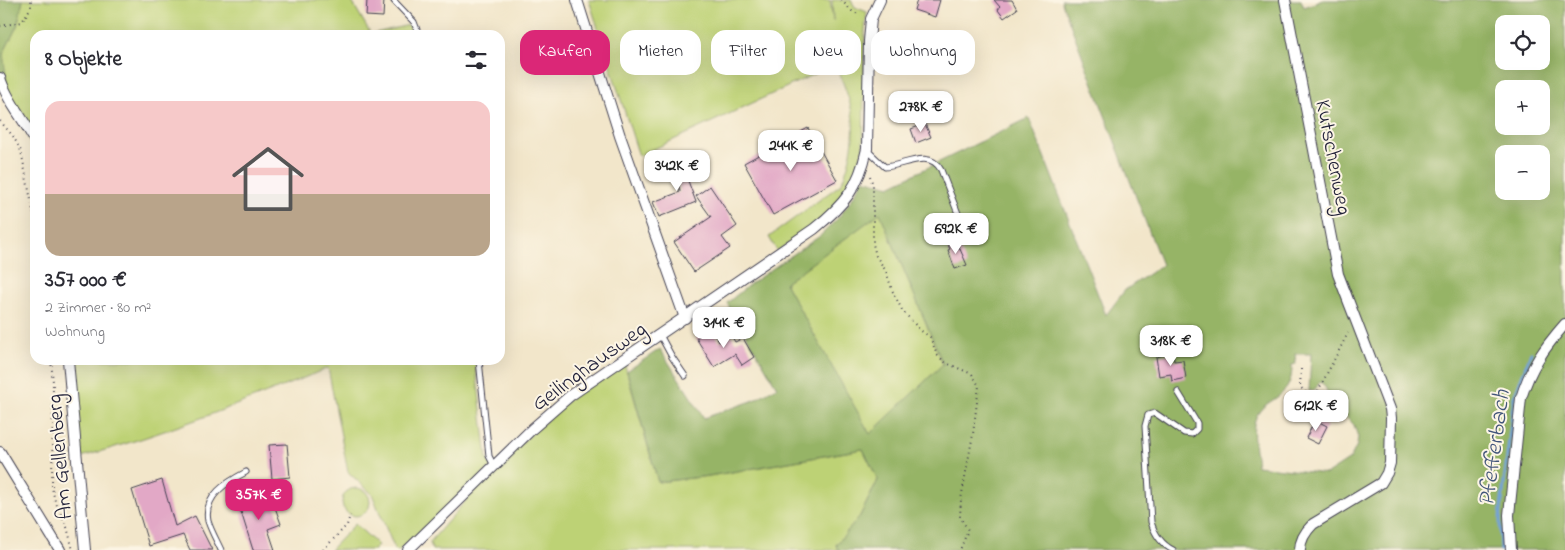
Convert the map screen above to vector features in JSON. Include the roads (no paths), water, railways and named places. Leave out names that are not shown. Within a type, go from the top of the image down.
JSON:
[{"type":"street","points":[[577,0],[620,136],[685,318]]},
{"type":"street","name":"Geilinghausweg","points":[[408,550],[532,429],[571,395],[814,229],[833,214],[847,199],[864,160],[866,149],[868,41],[871,19],[880,0]]},
{"type":"street","name":"Kutschenweg","points":[[1286,0],[1338,274],[1390,409],[1391,418],[1390,468],[1382,483],[1313,524],[1306,531],[1300,550]]},
{"type":"street","points":[[0,78],[5,93],[30,131]]},
{"type":"street","points":[[1511,550],[1509,515],[1521,398],[1525,384],[1536,361],[1546,345],[1565,324]]},
{"type":"street","name":"Am Gellenberg","points":[[68,365],[85,550]]},
{"type":"street","points":[[0,452],[60,550]]},
{"type":"lane","points":[[394,1],[414,22],[417,30]]},
{"type":"lane","points":[[866,149],[885,167],[924,158],[933,160],[937,163],[960,216]]},
{"type":"lane","points":[[660,335],[685,376]]},
{"type":"lane","points":[[480,365],[489,456],[494,467]]},
{"type":"lane","points":[[1173,550],[1156,536],[1151,522],[1145,426],[1148,415],[1154,413],[1184,433],[1192,434],[1196,429],[1197,423],[1178,392]]},
{"type":"lane","points":[[221,550],[209,522],[207,512],[212,498],[225,484],[246,472]]},
{"type":"waterway","name":"Pfefferbach","points":[[1501,550],[1500,518],[1514,397],[1531,353]]}]
